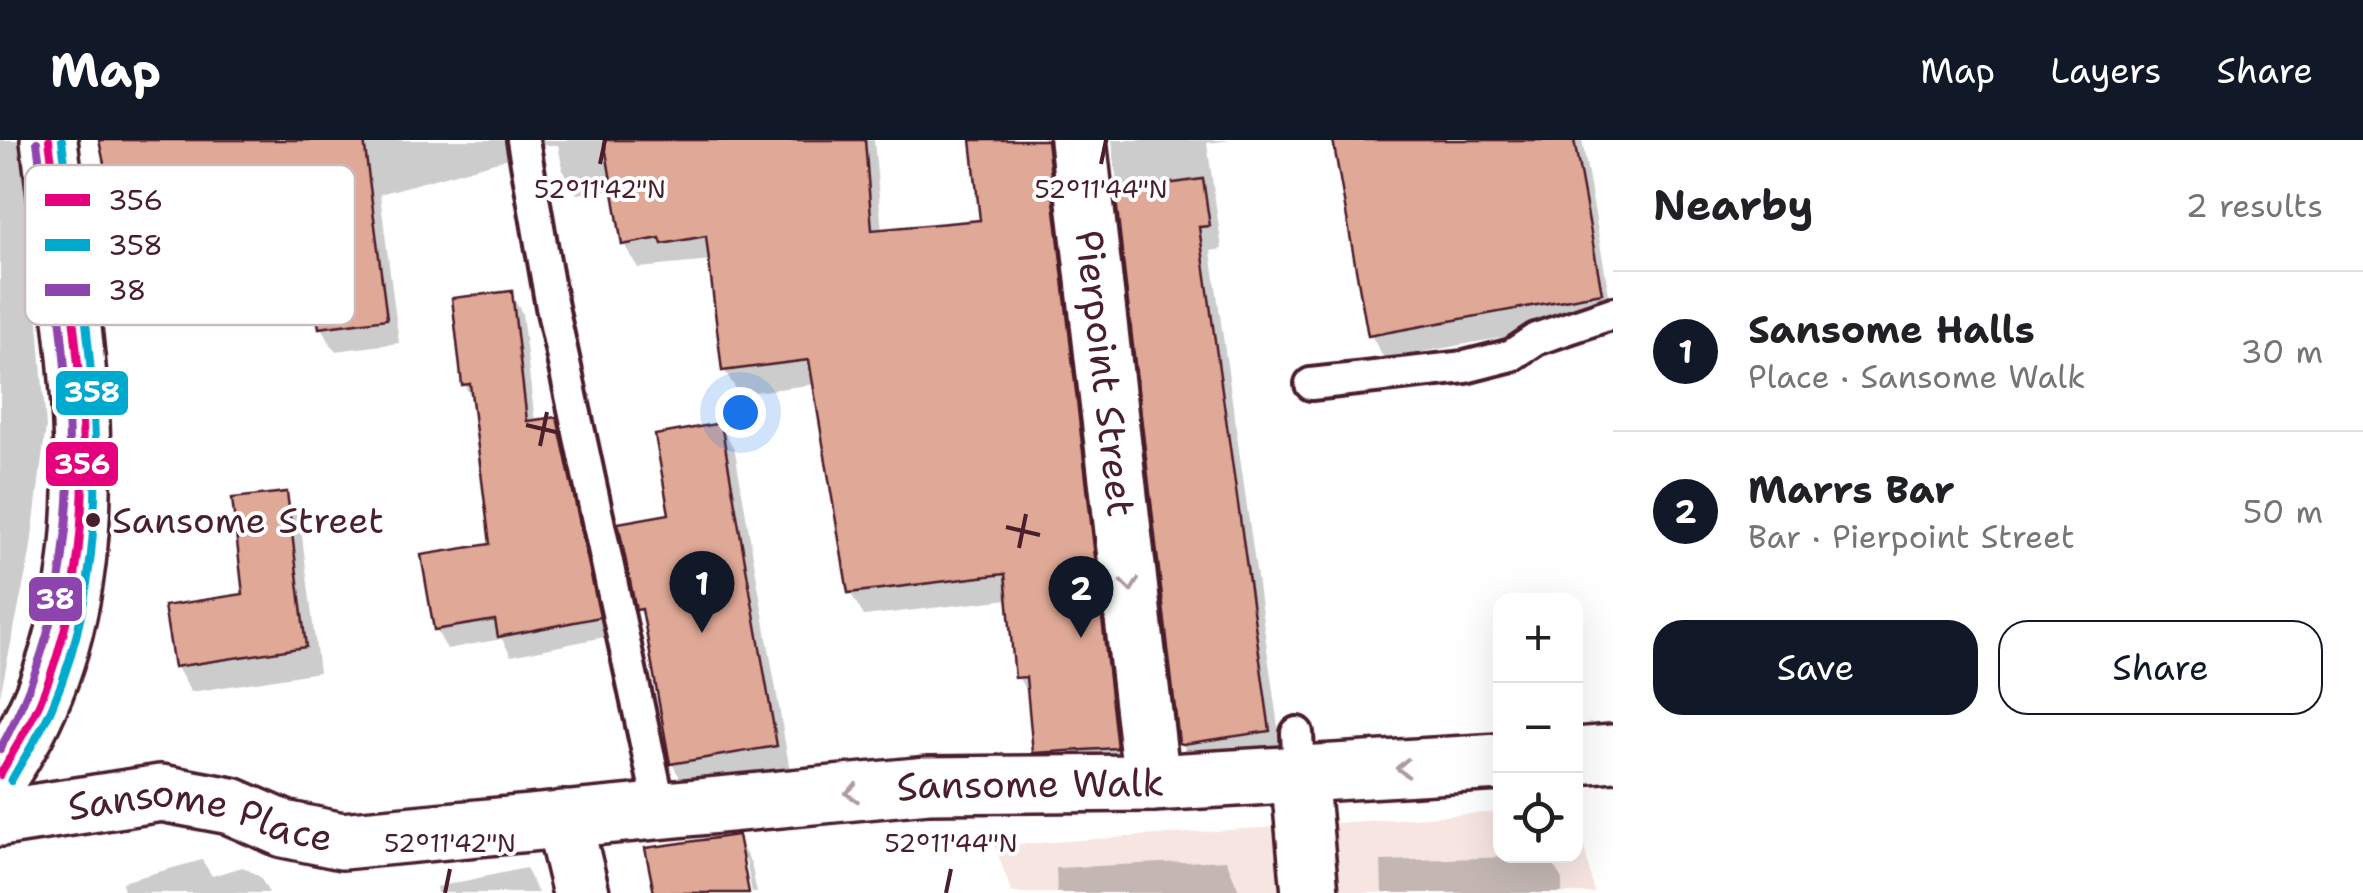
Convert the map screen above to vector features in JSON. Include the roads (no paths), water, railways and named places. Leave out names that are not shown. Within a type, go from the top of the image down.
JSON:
[{"type":"main road","points":[[49,140],[52,165]]},
{"type":"main road","name":"Pierpoint Street","points":[[1078,140],[1152,783]]},
{"type":"main road","points":[[0,776],[36,712],[57,659],[77,577],[82,426],[70,325]]},
{"type":"main road","points":[[1298,753],[1310,893]]},
{"type":"main road","name":"Sansome Walk","points":[[563,819],[661,813],[928,785],[1152,783],[1298,753],[1493,762]]},
{"type":"main road","points":[[1583,755],[1613,753]]},
{"type":"main road","name":"Sansome Place","points":[[0,818],[161,793],[230,806],[284,829],[342,841],[563,819]]},
{"type":"main road","points":[[563,819],[582,893]]},
{"type":"lane","points":[[524,140],[552,307],[661,813]]},
{"type":"lane","points":[[1311,384],[1466,367],[1512,355],[1536,339],[1613,313]]},
{"type":"place","name":"Sansome Street","points":[[93,520]]},
{"type":"place","name":"Sansome Halls","points":[[702,633]]},
{"type":"place","name":"Marrs Bar","points":[[1081,638]]}]
